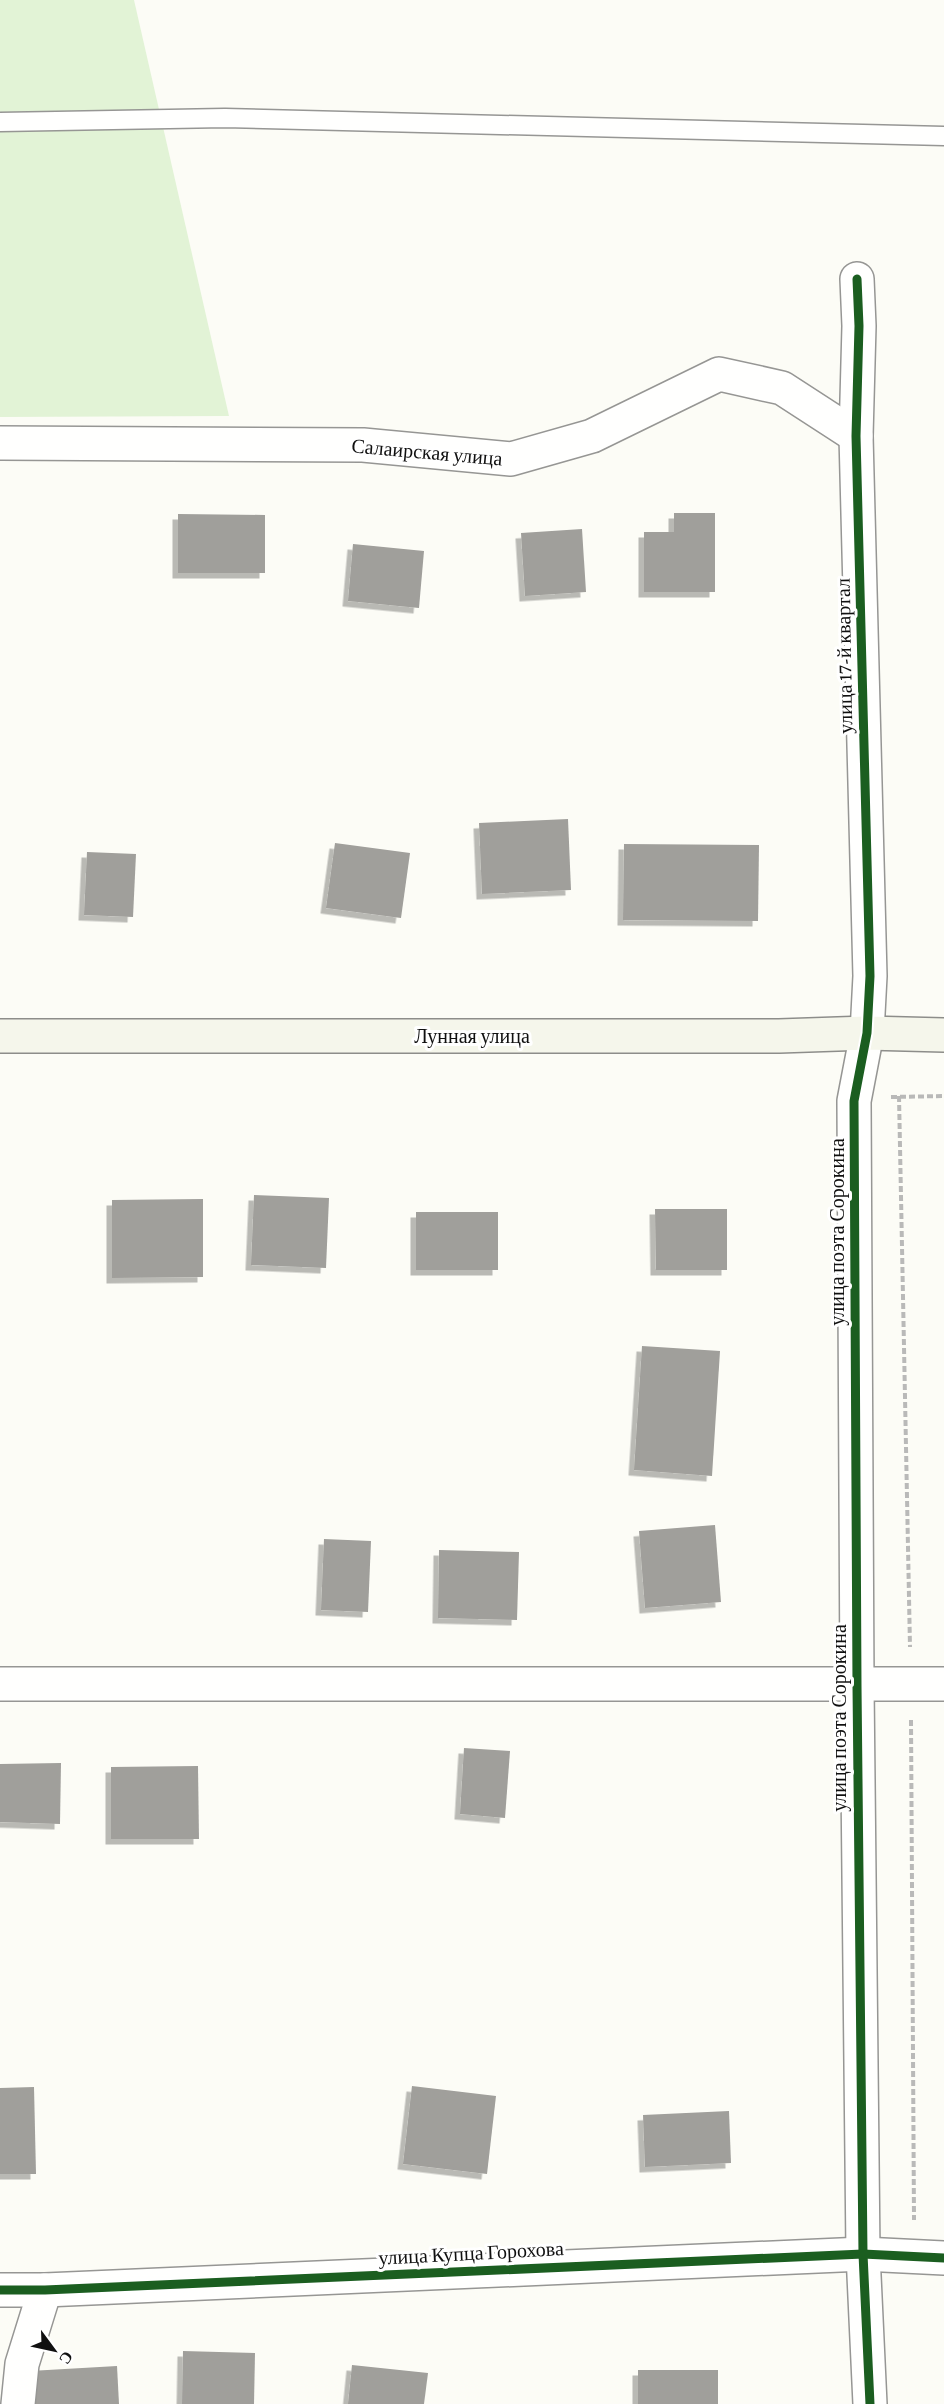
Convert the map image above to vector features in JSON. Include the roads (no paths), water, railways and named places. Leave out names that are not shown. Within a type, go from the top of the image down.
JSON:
[{"type":"street","name":"улица 17-й квартал","points":[[857,279],[859,326],[856,436],[870,976],[867,1033]]},
{"type":"street","name":"Салаирская улица","points":[[0,443],[363,445],[511,459],[592,436],[719,374],[782,388],[856,436]]},
{"type":"street","name":"Лунная улица","points":[[0,1036],[779,1036],[867,1033],[944,1035]]},
{"type":"street","name":"улица поэта Сорокина","points":[[867,1033],[854,1101],[862,2254],[870,2404]]},
{"type":"street","points":[[0,1684],[857,1686],[944,1684]]},
{"type":"street","name":"улица Купца Горохова","points":[[0,2290],[45,2290],[862,2254],[944,2258]]},
{"type":"street","points":[[18,2404],[22,2364],[45,2290]]},
{"type":"lane","points":[[0,122],[225,118],[944,136]]}]
